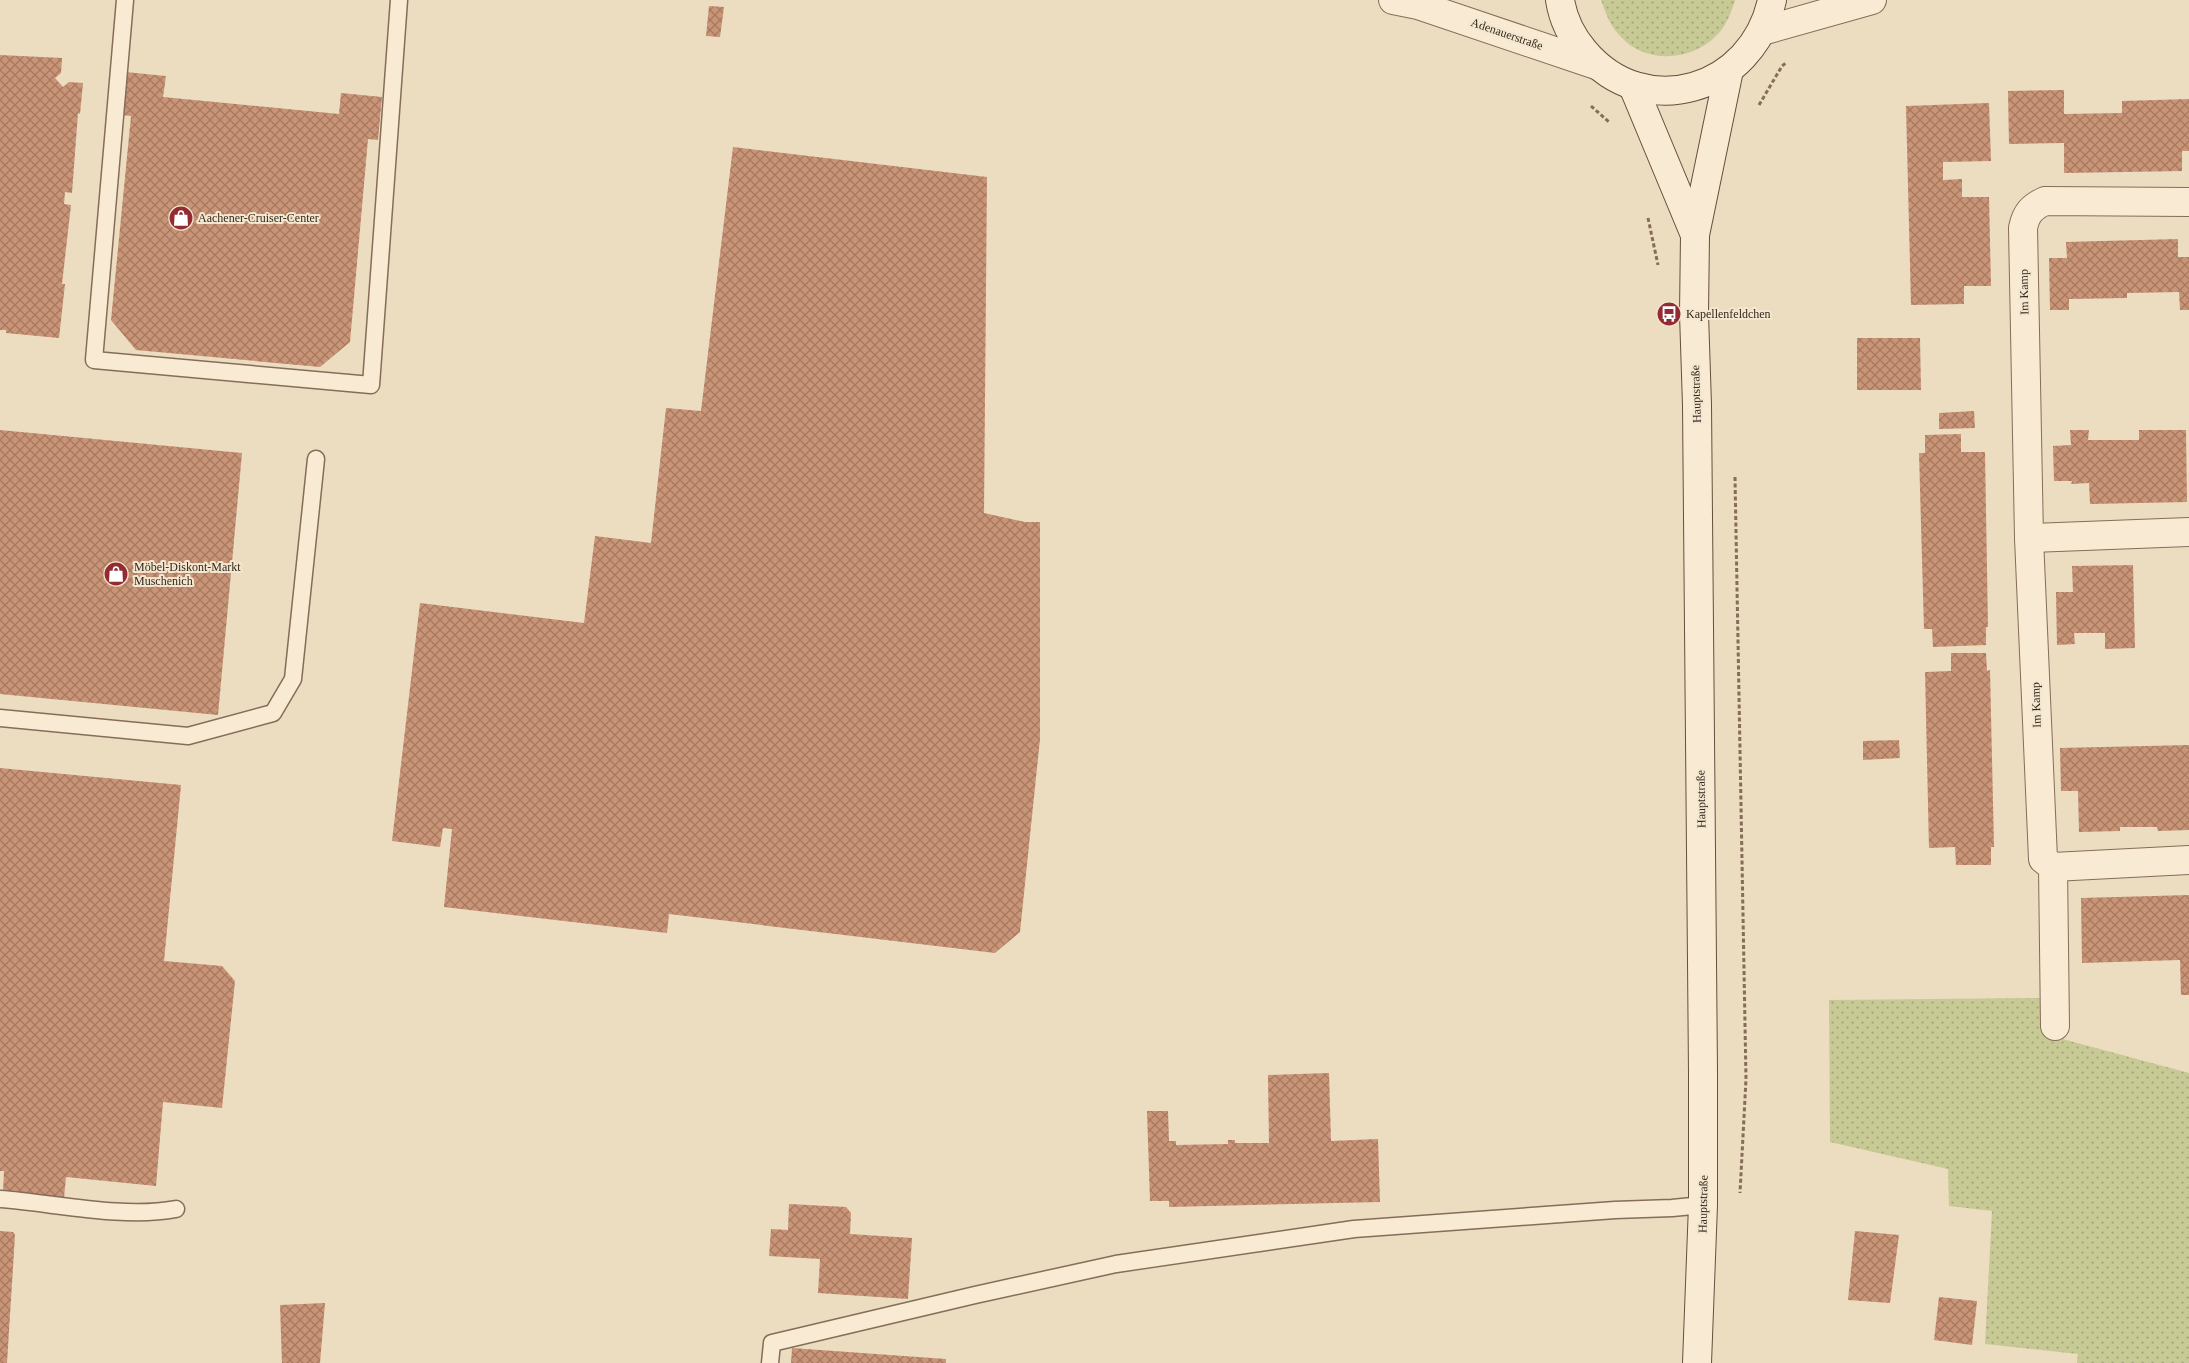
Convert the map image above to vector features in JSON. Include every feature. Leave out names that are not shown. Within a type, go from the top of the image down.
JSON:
[{"type":"main road","points":[[1560,0],[1572,37],[1596,65],[1613,78],[1633,86],[1669,91],[1683,90],[1707,83],[1729,70],[1748,53],[1762,31],[1772,0]]},
{"type":"main road","points":[[1762,31],[1872,0]]},
{"type":"main road","name":"Adenauerstraße","points":[[1415,2],[1596,65]]},
{"type":"main road","name":"Hauptstraße","points":[[1697,1363],[1703,1205],[1697,434],[1694,314],[1695,235],[1729,70]]},
{"type":"main road","name":"Hauptstraße","points":[[1633,86],[1695,235]]},
{"type":"main road","name":"Im Kamp","points":[[2055,1026],[2052,868],[2046,864],[2042,853],[2029,538],[2023,228],[2026,216],[2034,206],[2045,201],[2189,202]]},
{"type":"main road","points":[[2029,538],[2189,532]]},
{"type":"main road","points":[[2052,868],[2189,860]]},
{"type":"lane","points":[[125,0],[94,360],[371,385],[399,0]]},
{"type":"lane","points":[[0,718],[188,736],[273,713],[293,679],[316,459]]},
{"type":"lane","points":[[0,1199],[123,1211],[158,1212],[176,1209]]},
{"type":"lane","points":[[770,1363],[772,1343],[1116,1264],[1354,1229],[1703,1205]]},
{"type":"path","points":[[1589,104],[1610,123]]},
{"type":"path","points":[[1648,216],[1659,271]]},
{"type":"path","points":[[1735,467],[1746,1079],[1740,1196]]},
{"type":"green space","points":[[1601,0],[1735,0],[1724,26],[1708,43],[1696,50],[1670,56],[1643,52],[1631,46],[1614,29]]},
{"type":"green space","points":[[2041,998],[2044,1034],[2189,1073],[2189,1363],[2077,1363],[2078,1354],[1985,1344],[1992,1211],[1949,1206],[1948,1169],[1830,1142],[1829,1000]]},
{"type":"building","points":[[709,6],[724,7],[720,37],[706,36]]},
{"type":"building","points":[[0,55],[62,58],[61,73],[55,78],[63,87],[69,82],[83,83],[80,114],[78,113],[72,193],[65,192],[64,204],[71,205],[62,284],[65,284],[59,338],[6,333],[6,330],[0,330]]},
{"type":"building","points":[[125,72],[166,76],[163,97],[339,114],[341,93],[382,97],[378,140],[368,139],[350,342],[320,367],[136,350],[111,320],[131,116],[121,115]]},
{"type":"building","points":[[2064,90],[2064,114],[2122,113],[2122,101],[2189,99],[2189,151],[2182,151],[2182,171],[2064,173],[2064,143],[2009,144],[2008,91]]},
{"type":"building","points":[[1989,103],[1991,161],[1943,162],[1943,180],[1962,179],[1962,197],[1989,197],[1991,286],[1964,286],[1964,304],[1911,305],[1906,106]]},
{"type":"building","points":[[733,147],[987,177],[984,513],[1025,522],[1040,522],[1040,739],[1020,932],[995,953],[669,914],[667,933],[444,907],[452,829],[443,828],[440,847],[392,841],[420,603],[584,623],[595,536],[651,543],[666,408],[701,411]]},
{"type":"building","points":[[2178,239],[2178,257],[2189,257],[2189,310],[2180,310],[2179,292],[2127,293],[2127,298],[2069,299],[2069,310],[2050,310],[2049,258],[2067,258],[2066,242]]},
{"type":"building","points":[[1857,338],[1920,338],[1921,390],[1857,390]]},
{"type":"building","points":[[1974,411],[1975,428],[1939,429],[1939,413]]},
{"type":"building","name":"Möbel-Diskont-Markt Muschenich","points":[[0,430],[242,453],[218,715],[0,694]]},
{"type":"building","points":[[2070,430],[2089,430],[2088,440],[2139,440],[2139,430],[2186,430],[2187,502],[2090,504],[2089,483],[2071,484],[2072,481],[2054,481],[2053,446],[2071,445]]},
{"type":"building","points":[[1961,434],[1961,452],[1985,452],[1988,627],[1986,627],[1986,645],[1933,647],[1932,629],[1924,629],[1919,453],[1925,453],[1925,435]]},
{"type":"building","points":[[2133,565],[2135,648],[2105,649],[2105,633],[2074,633],[2075,644],[2057,645],[2056,592],[2073,592],[2072,566]]},
{"type":"building","points":[[1951,653],[1986,653],[1987,671],[1990,670],[1994,847],[1991,847],[1991,865],[1956,865],[1955,847],[1929,848],[1925,672],[1951,671]]},
{"type":"building","points":[[1899,740],[1900,758],[1863,760],[1863,741]]},
{"type":"building","points":[[2189,745],[2189,830],[2158,831],[2157,827],[2120,827],[2120,831],[2079,832],[2078,791],[2061,791],[2060,748]]},
{"type":"building","points":[[0,768],[181,785],[164,961],[222,966],[235,981],[222,1108],[163,1102],[156,1186],[66,1177],[64,1198],[3,1192],[4,1171],[0,1171]]},
{"type":"building","points":[[2189,895],[2189,995],[2181,995],[2180,960],[2082,963],[2081,898]]},
{"type":"building","points":[[1329,1073],[1331,1141],[1378,1139],[1380,1202],[1169,1207],[1169,1201],[1150,1201],[1147,1111],[1168,1111],[1169,1141],[1176,1141],[1176,1145],[1228,1144],[1228,1140],[1235,1140],[1235,1143],[1269,1143],[1268,1075]]},
{"type":"building","points":[[789,1204],[846,1207],[851,1213],[850,1234],[912,1238],[908,1299],[818,1293],[820,1259],[769,1256],[771,1229],[788,1230]]},
{"type":"building","points":[[0,1231],[13,1232],[15,1235],[7,1363],[0,1363]]},
{"type":"building","points":[[1855,1231],[1899,1235],[1890,1303],[1848,1300]]},
{"type":"building","points":[[1939,1297],[1977,1301],[1972,1345],[1934,1340]]},
{"type":"building","points":[[325,1303],[320,1363],[282,1363],[280,1305]]},
{"type":"building","points":[[792,1348],[946,1359],[946,1363],[791,1363]]},
{"type":"place","name":"Aachener-Cruiser-Center","points":[[181,218]]},
{"type":"place","name":"Kapellenfeldchen","points":[[1669,314]]},
{"type":"place","name":"Möbel-Diskont-Markt Muschenich","points":[[116,574]]}]
